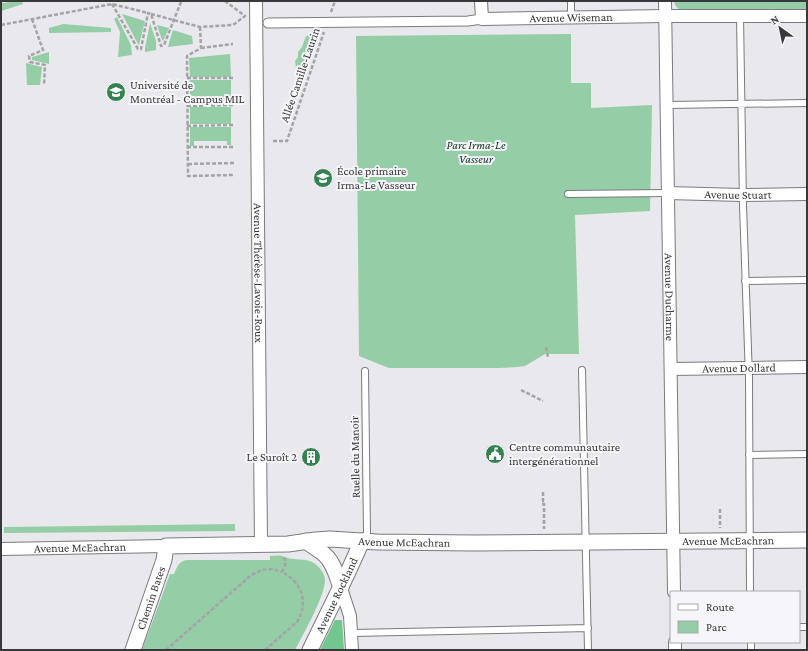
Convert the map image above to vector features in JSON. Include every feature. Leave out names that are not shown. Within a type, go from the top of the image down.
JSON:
[{"type":"street","name":"Avenue Thérèse-Lavoie-Roux","points":[[256,1],[261,544]]},
{"type":"street","points":[[481,1],[482,19]]},
{"type":"street","name":"Avenue Ducharme","points":[[665,1],[674,591]]},
{"type":"street","name":"Avenue Wiseman","points":[[268,23],[468,21],[482,19],[665,16],[807,16]]},
{"type":"street","name":"Avenue Stuart","points":[[668,193],[742,195],[807,194]]},
{"type":"street","name":"Avenue Dollard","points":[[671,369],[807,367]]},
{"type":"street","name":"Avenue McEachran","points":[[1,549],[288,544],[330,539],[474,543],[807,540]]},
{"type":"street","name":"Avenue Rockland","points":[[310,650],[341,588],[362,541]]},
{"type":"street","points":[[306,542],[322,552],[328,558],[335,571],[350,616],[352,650]]},
{"type":"street","name":"Chemin Bates","points":[[133,650],[164,560],[166,546]]},
{"type":"lane","points":[[571,1],[571,18]]},
{"type":"lane","points":[[740,16],[742,195],[748,368],[750,591]]},
{"type":"lane","points":[[667,105],[807,103]]},
{"type":"lane","points":[[568,194],[668,193]]},
{"type":"lane","points":[[745,281],[807,280]]},
{"type":"lane","points":[[582,370],[588,650]]},
{"type":"lane","name":"Ruelle du Manoir","points":[[362,541],[367,533],[365,372]]},
{"type":"lane","points":[[749,455],[807,454]]},
{"type":"lane","points":[[352,632],[588,628]]},
{"type":"path","points":[[1,24],[112,4],[200,27],[233,25],[245,16],[225,1]]},
{"type":"path","name":"Allée Camille-Laurin","points":[[273,141],[287,141],[331,23],[335,1]]},
{"type":"path","points":[[149,14],[161,46],[164,45],[181,2]]},
{"type":"path","points":[[112,4],[138,49],[141,49],[149,14]]},
{"type":"path","points":[[32,19],[43,50],[30,56],[30,62],[45,65],[44,85]]},
{"type":"path","points":[[200,27],[201,48]]},
{"type":"path","points":[[234,44],[201,48],[187,56],[188,176],[234,175]]},
{"type":"path","points":[[187,78],[233,78]]},
{"type":"path","points":[[187,106],[233,105]]},
{"type":"path","points":[[187,126],[234,125]]},
{"type":"path","points":[[188,147],[234,147]]},
{"type":"path","points":[[188,164],[234,164]]},
{"type":"path","points":[[546,347],[548,357]]},
{"type":"path","points":[[521,390],[543,401]]},
{"type":"path","points":[[543,490],[542,502],[544,504],[544,532]]},
{"type":"path","points":[[720,509],[720,522]]},
{"type":"path","points":[[282,572],[286,562],[283,558]]},
{"type":"path","points":[[166,650],[245,579],[258,571],[272,569],[291,577],[300,587],[302,609],[297,622],[265,650]]},
{"type":"green space","points":[[22,1],[23,4],[1,11],[1,3]]},
{"type":"green space","points":[[674,1],[807,1],[807,9],[681,10],[676,7]]},
{"type":"green space","points":[[122,14],[145,21],[139,45],[138,44]]},
{"type":"green space","points":[[117,17],[131,45],[132,55],[118,57],[120,32],[114,19]]},
{"type":"green space","points":[[150,23],[156,41],[156,50],[145,52],[145,48]]},
{"type":"green space","points":[[63,24],[111,28],[111,32],[49,33],[49,28]]},
{"type":"green space","points":[[157,25],[169,28],[163,41],[162,40]]},
{"type":"green space","points":[[173,30],[192,36],[193,44],[168,47]]},
{"type":"green space","points":[[313,34],[310,50],[305,55],[303,67],[296,68],[295,61],[306,36]]},
{"type":"green space","name":"Parc Irma-Le Vasseur","points":[[571,34],[571,83],[591,83],[591,108],[652,105],[650,211],[575,215],[579,354],[545,354],[525,366],[498,368],[389,368],[359,356],[356,36]]},
{"type":"green space","points":[[49,52],[49,64],[32,60],[32,57]]},
{"type":"green space","points":[[230,54],[231,77],[190,77],[189,58]]},
{"type":"green space","points":[[26,63],[42,67],[40,85],[27,85]]},
{"type":"green space","points":[[190,80],[231,80],[231,104],[190,104]]},
{"type":"green space","points":[[190,107],[231,107],[231,124],[190,124]]},
{"type":"green space","points":[[190,127],[231,127],[231,145],[227,145],[227,141],[194,141],[194,146],[190,146]]},
{"type":"green space","points":[[235,524],[235,531],[4,533],[4,527]]},
{"type":"green space","points":[[270,556],[280,556],[310,561],[322,571],[325,579],[318,604],[295,650],[142,650],[170,574],[174,574],[180,563],[187,560],[270,560]]},
{"type":"green space","points":[[335,620],[342,620],[344,650],[320,650]]},
{"type":"place","name":"Université de Montréal - Campus MIL","points":[[116,92]]},
{"type":"place","name":"École primaire Irma-Le Vasseur","points":[[323,178]]},
{"type":"place","name":"Centre communautaire intergénérationnel","points":[[495,454]]},
{"type":"place","name":"Le Suroît 2","points":[[311,457]]}]
